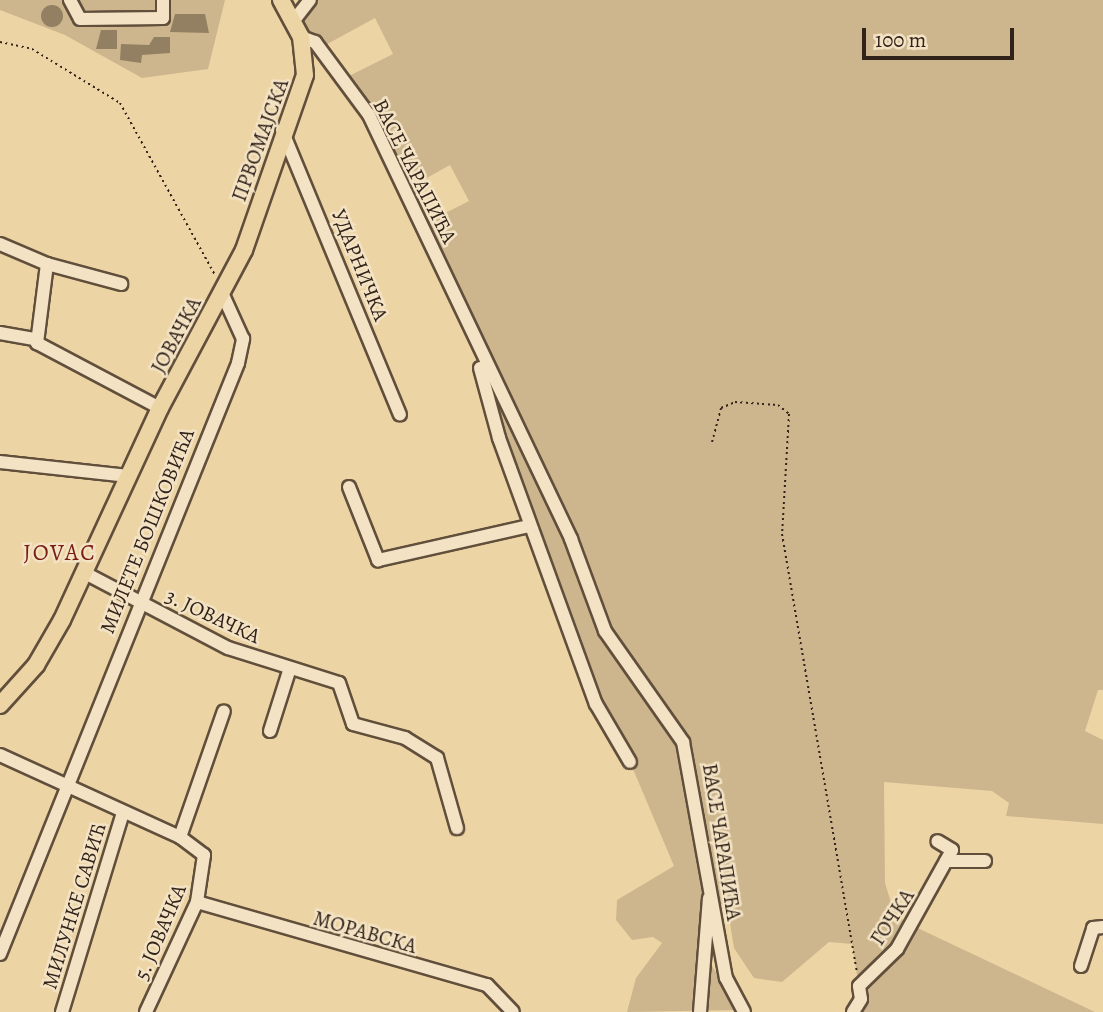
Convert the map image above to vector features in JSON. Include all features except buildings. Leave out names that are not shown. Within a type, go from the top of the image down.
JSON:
[{"type":"main road","name":"ПРВОМАЈСКА","points":[[222,293],[244,250],[282,130],[304,79],[301,37],[295,19],[281,0]]},
{"type":"main road","name":"ЈОВАЧКА","points":[[0,705],[41,657],[85,573],[160,408],[222,293]]},
{"type":"street","points":[[70,0],[80,19],[163,18],[163,0]]},
{"type":"street","points":[[295,19],[310,0]]},
{"type":"street","name":"ВАСЕ ЧАРАПИЋА","points":[[301,37],[315,42],[369,115],[531,464],[571,539],[605,631],[683,742],[726,978],[744,1012]]},
{"type":"street","name":"УДАРНИЧКА","points":[[282,130],[400,415]]},
{"type":"street","points":[[0,244],[47,264],[121,284]]},
{"type":"street","points":[[35,339],[47,264]]},
{"type":"street","name":"МИЛЕТЕ БОШКОВИЋА","points":[[0,954],[138,602],[238,363],[243,339],[222,293]]},
{"type":"street","points":[[0,332],[35,339],[160,408]]},
{"type":"street","points":[[471,334],[529,526],[596,704],[630,762]]},
{"type":"street","points":[[0,463],[128,477]]},
{"type":"street","points":[[349,487],[378,561],[529,526]]},
{"type":"street","name":"3. ЈОВАЧКА","points":[[85,573],[228,648],[339,682],[353,724],[405,737],[431,752],[445,772],[457,828]]},
{"type":"street","points":[[270,731],[290,668]]},
{"type":"street","points":[[180,838],[224,710]]},
{"type":"street","name":"5. ЈОВАЧКА","points":[[0,755],[180,838],[205,862],[197,902],[146,1012]]},
{"type":"street","name":"МИЛУНКЕ САВИЋ","points":[[62,1012],[123,812]]},
{"type":"street","points":[[936,841],[951,850],[946,861],[985,860]]},
{"type":"street","name":"ГОЧКА","points":[[859,986],[897,949],[946,861]]},
{"type":"street","points":[[700,1012],[703,923],[710,892]]},
{"type":"street","name":"МОРАВСКА","points":[[197,902],[487,985],[513,1012]]},
{"type":"street","points":[[1081,967],[1093,928],[1103,927]]},
{"type":"street","points":[[853,1012],[861,999],[859,986]]},
{"type":"path","name":"ЈОВАЧКА","points":[[0,42],[32,50],[120,103],[222,293]]},
{"type":"path","points":[[712,442],[721,408],[735,402],[778,405],[789,414],[782,534],[859,986]]},
{"type":"shaded area","points":[[0,0],[225,0],[208,69],[142,78],[65,35],[0,10]]},
{"type":"shaded area","points":[[310,0],[1103,0],[1103,690],[1098,690],[1085,731],[1103,740],[1103,824],[1006,816],[1009,803],[992,791],[884,782],[885,883],[893,909],[905,922],[1095,1012],[853,1012],[861,999],[852,944],[829,942],[782,982],[754,978],[734,948],[728,911],[711,893],[703,923],[712,966],[740,1010],[627,1012],[636,978],[662,943],[653,937],[632,940],[616,920],[617,900],[674,866],[630,762],[596,704],[499,438],[471,334],[422,225],[469,201],[450,165],[407,189],[343,79],[393,54],[375,18],[320,48],[295,19]]},
{"type":"district","name":"JOVAC","points":[[60,553]]}]
